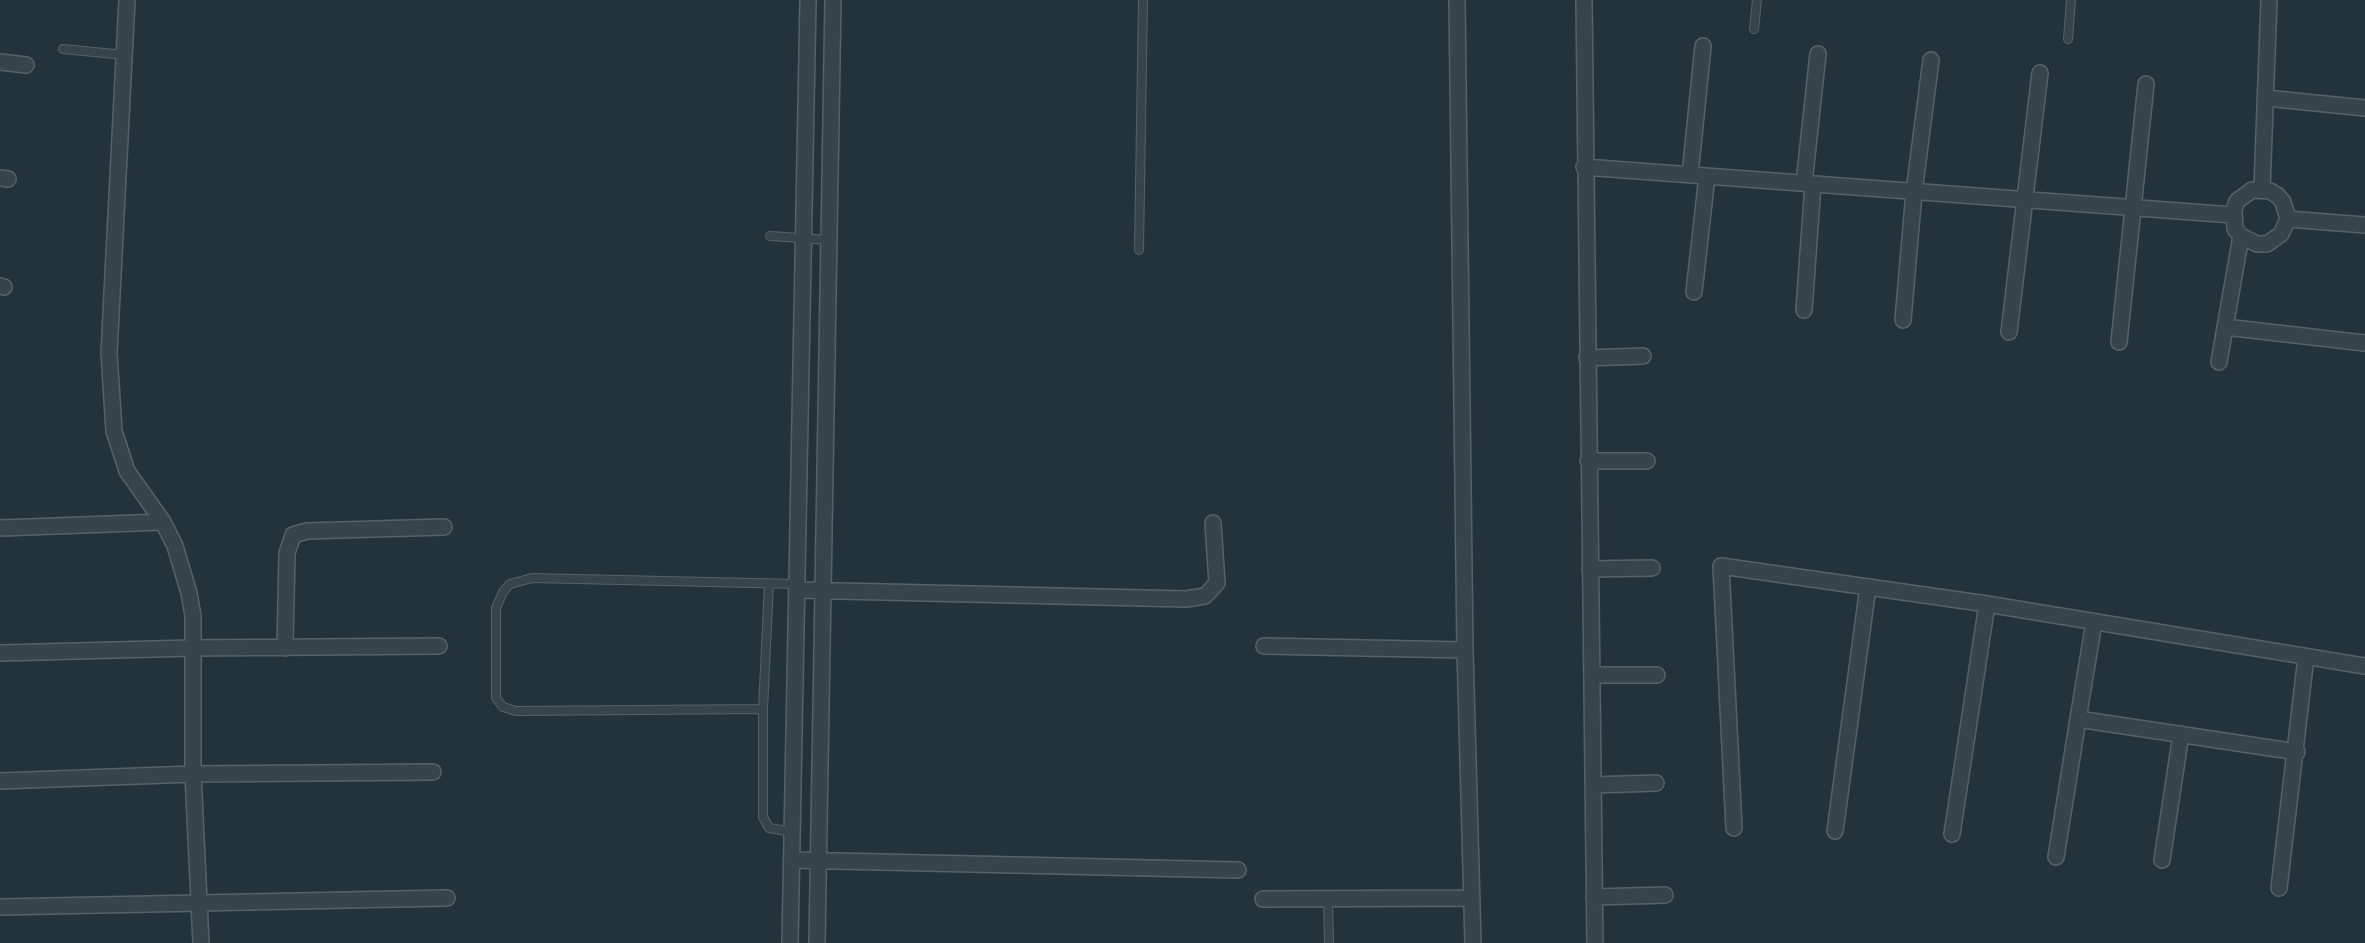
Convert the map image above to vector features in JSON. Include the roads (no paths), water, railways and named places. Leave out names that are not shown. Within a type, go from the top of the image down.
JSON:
[{"type":"street","points":[[127,0],[109,352],[114,431],[127,471],[163,522],[175,546],[189,593],[192,616],[193,774],[201,943]]},
{"type":"street","points":[[790,943],[808,0]]},
{"type":"street","points":[[818,943],[833,0]]},
{"type":"street","points":[[1457,0],[1465,650],[1473,943]]},
{"type":"street","points":[[1584,0],[1594,943]]},
{"type":"street","points":[[2262,189],[2269,0]]},
{"type":"street","points":[[1690,175],[1703,46]]},
{"type":"street","points":[[1804,310],[1808,184],[1818,54]]},
{"type":"street","points":[[1903,320],[1914,192],[1931,60]]},
{"type":"street","points":[[0,62],[26,65]]},
{"type":"street","points":[[2009,332],[2040,73]]},
{"type":"street","points":[[2119,342],[2146,84]]},
{"type":"street","points":[[2266,98],[2365,108]]},
{"type":"street","points":[[804,164],[831,166]]},
{"type":"street","points":[[1584,167],[2233,215]]},
{"type":"street","points":[[1694,292],[1707,176]]},
{"type":"street","points":[[2262,189],[2270,191],[2283,202],[2288,219],[2281,234],[2267,243],[2257,244],[2241,236],[2235,229],[2233,215],[2237,201],[2244,195],[2262,189]]},
{"type":"street","points":[[2288,219],[2365,225]]},
{"type":"street","points":[[2219,362],[2241,236]]},
{"type":"street","points":[[2225,327],[2365,343]]},
{"type":"street","points":[[1587,358],[1643,357]]},
{"type":"street","points":[[802,372],[828,371]]},
{"type":"street","points":[[1588,461],[1647,461]]},
{"type":"street","points":[[1,528],[163,522]]},
{"type":"street","points":[[797,587],[824,591],[1186,599],[1205,596],[1217,583],[1213,523]]},
{"type":"street","points":[[285,648],[287,553],[293,535],[307,531],[444,527]]},
{"type":"street","points":[[1734,828],[1721,566],[1987,604],[2365,666]]},
{"type":"street","points":[[1590,569],[1652,568]]},
{"type":"street","points":[[1835,831],[1868,587]]},
{"type":"street","points":[[1952,834],[1987,604]]},
{"type":"street","points":[[2056,857],[2094,622]]},
{"type":"street","points":[[0,653],[192,648],[440,646]]},
{"type":"street","points":[[1264,646],[1465,650]]},
{"type":"street","points":[[2278,888],[2297,752],[2306,657]]},
{"type":"street","points":[[1592,675],[1657,675]]},
{"type":"street","points":[[2078,719],[2297,752]]},
{"type":"street","points":[[2162,860],[2181,734]]},
{"type":"street","points":[[0,782],[193,774],[433,772]]},
{"type":"street","points":[[1593,785],[1656,783]]},
{"type":"street","points":[[792,860],[1238,870]]},
{"type":"street","points":[[1594,897],[1665,895]]},
{"type":"street","points":[[0,907],[447,898]]},
{"type":"street","points":[[1263,899],[1472,898]]},
{"type":"lane","points":[[1139,250],[1143,0]]},
{"type":"lane","points":[[1754,29],[1757,0]]},
{"type":"lane","points":[[2068,39],[2072,0]]},
{"type":"lane","points":[[63,49],[125,55]]},
{"type":"lane","points":[[770,236],[830,240]]},
{"type":"lane","points":[[763,709],[516,711],[503,707],[496,698],[496,608],[503,592],[510,584],[532,578],[769,584],[797,587]]},
{"type":"lane","points":[[769,584],[763,709],[763,818],[769,828],[793,832]]},
{"type":"lane","points":[[1328,899],[1329,943]]}]
